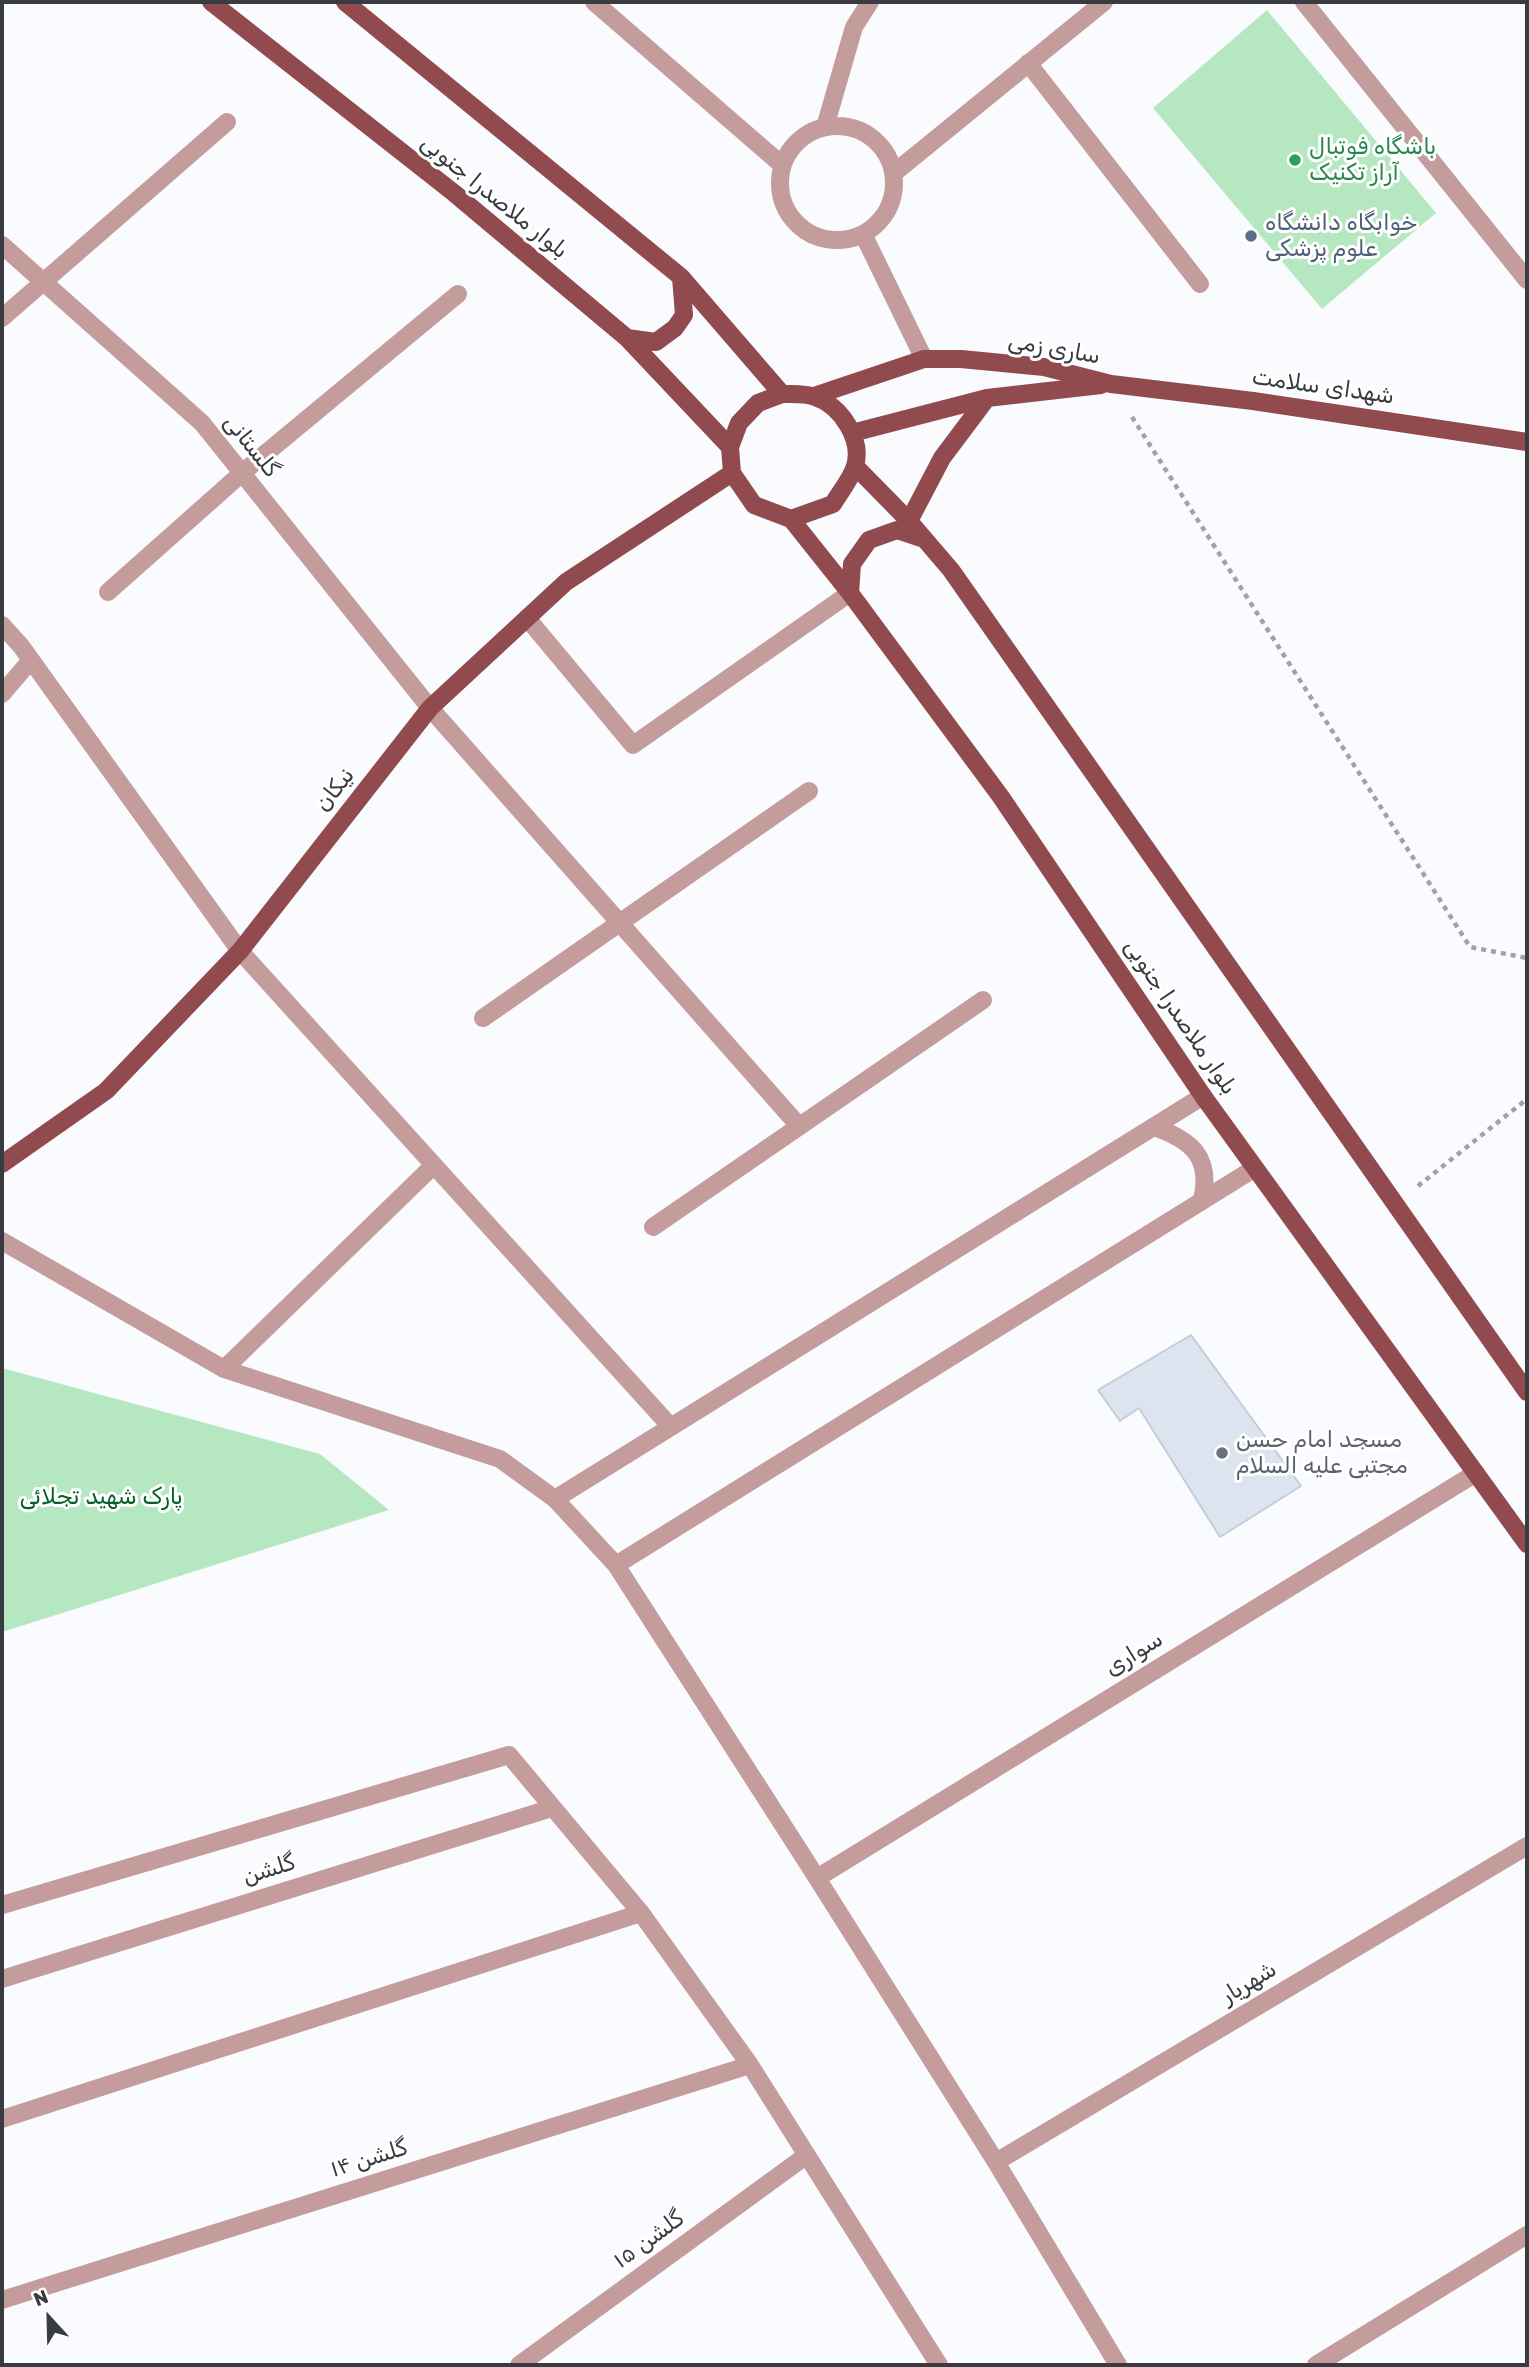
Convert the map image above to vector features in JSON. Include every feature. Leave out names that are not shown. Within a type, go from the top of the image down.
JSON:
[{"type":"main road","name":"بلوار ملاصدرا جنوبی","points":[[211,2],[454,193],[627,338],[730,447]]},
{"type":"main road","points":[[345,2],[681,277],[782,394]]},
{"type":"main road","points":[[627,338],[656,342],[675,328],[684,315],[681,277]]},
{"type":"main road","name":"ساری زمی","points":[[814,396],[924,359],[961,359],[1044,367],[1111,384]]},
{"type":"main road","name":"ساری زمی","points":[[852,433],[988,398],[1111,384]]},
{"type":"main road","name":"شهدای سلامت","points":[[1111,384],[1253,401],[1527,442]]},
{"type":"main road","points":[[782,394],[814,396],[843,417],[852,433],[855,466],[833,504],[791,519],[754,505],[732,473],[730,447],[739,423],[758,404],[782,394]]},
{"type":"main road","points":[[909,521],[942,458],[988,398]]},
{"type":"main road","points":[[855,466],[909,521],[951,570],[1527,1392]]},
{"type":"main road","name":"نیکان","points":[[2,1164],[106,1091],[240,951],[430,708],[566,582],[732,473]]},
{"type":"main road","name":"بلوار ملاصدرا جنوبی","points":[[791,519],[850,593],[1001,797],[1203,1096],[1527,1544]]},
{"type":"main road","points":[[850,593],[852,564],[869,540],[897,530],[921,538]]},
{"type":"street","points":[[594,2],[782,165]]},
{"type":"street","points":[[825,127],[854,27],[870,2]]},
{"type":"street","points":[[894,173],[1104,2]]},
{"type":"street","points":[[1304,2],[1527,280]]},
{"type":"street","points":[[1028,63],[1200,284]]},
{"type":"street","points":[[2,318],[227,122]]},
{"type":"street","points":[[844,126],[862,131],[877,141],[894,173],[888,208],[877,223],[863,234],[846,240],[828,240],[808,233],[793,221],[783,204],[779,185],[782,165],[791,148],[806,135],[825,127],[844,126]]},
{"type":"street","points":[[863,234],[924,359]]},
{"type":"street","name":"گلستانی","points":[[2,245],[202,423],[430,708],[799,1126]]},
{"type":"street","points":[[108,592],[242,473],[458,294]]},
{"type":"street","points":[[527,618],[633,745],[850,593]]},
{"type":"street","points":[[2,625],[31,660],[240,951],[671,1427]]},
{"type":"street","points":[[2,694],[31,660]]},
{"type":"street","points":[[483,1018],[809,791]]},
{"type":"street","points":[[653,1227],[983,1000]]},
{"type":"street","points":[[555,1499],[1203,1096]]},
{"type":"street","points":[[1154,1127],[1181,1137],[1193,1148],[1201,1161],[1205,1188],[1202,1200]]},
{"type":"street","points":[[224,1369],[434,1165]]},
{"type":"street","points":[[616,1565],[1255,1168]]},
{"type":"street","points":[[2,1241],[224,1369],[500,1460],[555,1499],[616,1565],[996,2162],[1118,2365]]},
{"type":"street","name":"سواری","points":[[817,1878],[1476,1473]]},
{"type":"street","name":"گلشن","points":[[2,1905],[509,1755],[552,1808],[2,1979]]},
{"type":"street","points":[[552,1808],[641,1913],[750,2065],[939,2365]]},
{"type":"street","name":"شهریار","points":[[996,2162],[1527,1846]]},
{"type":"street","points":[[2,2119],[641,1913]]},
{"type":"street","name":"گلشن ۱۴","points":[[2,2300],[750,2065]]},
{"type":"street","name":"گلشن ۱۵","points":[[519,2365],[807,2155]]},
{"type":"street","points":[[1317,2365],[1527,2235]]},
{"type":"path","points":[[1111,384],[1470,947],[1527,958]]},
{"type":"path","points":[[1395,1204],[1527,1099]]},
{"type":"green space","name":"باشگاه فوتبال آراز تکنیک","points":[[1267,10],[1436,213],[1322,309],[1153,108]]},
{"type":"green space","name":"پارک شهید تجلائی","points":[[2,1368],[320,1454],[389,1510],[2,1632]]},
{"type":"building","name":"مسجد امام حسن مجتبی علیه السلام","points":[[1191,1335],[1301,1486],[1220,1537],[1139,1408],[1120,1421],[1098,1390]]},
{"type":"place","name":"باشگاه فوتبال آراز تکنیک","points":[[1295,160]]},
{"type":"place","name":"خوابگاه دانشگاه علوم پزشکی","points":[[1251,236]]},
{"type":"place","name":"مسجد امام حسن مجتبی علیه السلام","points":[[1222,1453]]}]
